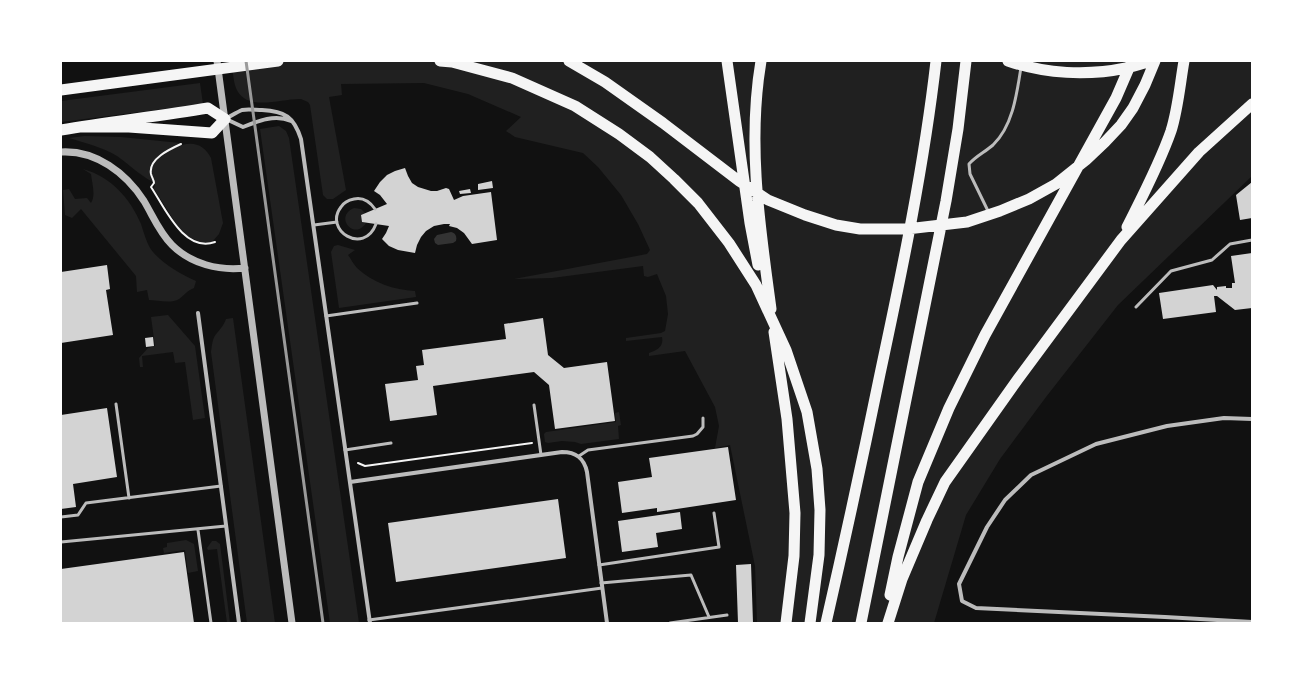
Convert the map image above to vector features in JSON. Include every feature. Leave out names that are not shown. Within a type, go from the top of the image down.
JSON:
[{"type":"highway","points":[[61,90],[278,61]]},
{"type":"highway","points":[[440,61],[452,62],[512,78],[575,106],[619,134],[650,157],[688,192],[729,243],[756,286],[786,350],[807,412],[818,469],[820,510],[819,554],[810,623]]},
{"type":"highway","points":[[569,61],[605,82],[689,143],[738,181],[768,200],[805,215],[836,225],[860,229],[907,229],[967,222],[1029,199],[1056,184],[1086,160],[1121,125],[1133,108],[1145,85],[1154,61]]},
{"type":"highway","points":[[727,61],[750,223],[778,363]]},
{"type":"highway","points":[[761,61],[758,79],[754,137],[755,176],[760,229],[787,419],[796,513],[794,556],[786,623]]},
{"type":"highway","points":[[826,623],[894,313],[930,111],[936,61]]},
{"type":"highway","points":[[861,623],[946,201],[958,129],[966,61]]},
{"type":"highway","points":[[1008,61],[1054,72],[1091,72],[1126,68],[1154,61]]},
{"type":"highway","points":[[884,623],[898,558],[918,482],[949,408],[985,335],[1116,98],[1132,61]]},
{"type":"highway","points":[[1121,240],[1151,179],[1171,131],[1184,61]]},
{"type":"highway","points":[[888,623],[902,579],[945,482],[1018,379],[1121,240],[1199,152],[1252,104]]},
{"type":"highway","points":[[61,130],[81,127],[208,108],[225,119],[212,133],[129,127],[81,127]]},
{"type":"street","points":[[217,61],[292,623]]},
{"type":"street","points":[[225,119],[242,110],[266,110],[283,113],[294,122],[301,139],[370,622]]},
{"type":"street","points":[[225,119],[243,127],[266,119],[274,118],[286,118],[294,122]]},
{"type":"street","points":[[61,152],[75,152],[87,155],[98,159],[117,170],[143,200],[168,241],[192,260],[216,268],[245,268]]},
{"type":"street","points":[[198,313],[239,623]]},
{"type":"street","points":[[1252,419],[1224,418],[1167,426],[1096,444],[1031,475],[1005,500],[987,527],[959,584],[962,600],[976,608],[1165,616],[1252,622]]},
{"type":"street","points":[[350,482],[541,455],[569,452],[579,456],[586,466],[607,623]]},
{"type":"lane","points":[[989,214],[970,174],[969,164],[975,157],[998,139],[1006,125],[1014,102],[1021,65]]},
{"type":"lane","points":[[375,209],[364,200],[352,199],[344,203],[340,208],[337,216],[337,222],[339,229],[344,234],[350,238],[357,239],[369,236],[376,224]]},
{"type":"lane","points":[[314,225],[337,222]]},
{"type":"lane","points":[[1136,307],[1172,271],[1212,260],[1230,244],[1252,240]]},
{"type":"lane","points":[[326,316],[417,303]]},
{"type":"lane","points":[[116,404],[129,498]]},
{"type":"lane","points":[[534,405],[541,455]]},
{"type":"lane","points":[[579,456],[588,450],[692,436],[697,434],[703,427],[703,418]]},
{"type":"lane","points":[[345,450],[391,443]]},
{"type":"lane","points":[[61,517],[78,515],[86,503],[221,486]]},
{"type":"lane","points":[[599,565],[720,547],[714,513]]},
{"type":"lane","points":[[61,542],[198,530],[226,526]]},
{"type":"lane","points":[[198,530],[211,623]]},
{"type":"lane","points":[[602,583],[691,575],[709,617]]},
{"type":"lane","points":[[370,622],[602,588]]},
{"type":"lane","points":[[670,623],[726,615]]},
{"type":"path","points":[[181,144],[162,154],[157,159],[152,168],[151,174],[154,184],[151,187],[179,230],[186,237],[199,243],[207,244],[215,242]]},
{"type":"path","points":[[358,463],[365,466],[540,442]]},
{"type":"shaded area","points":[[231,61],[1252,61],[1252,176],[1118,305],[1000,459],[966,515],[934,623],[757,623],[755,566],[730,445],[715,448],[719,426],[715,407],[685,351],[649,356],[649,353],[661,346],[662,337],[626,341],[626,338],[661,333],[665,331],[668,314],[666,296],[657,274],[648,277],[644,276],[643,266],[552,278],[514,279],[647,254],[650,250],[638,224],[621,195],[598,167],[583,153],[515,137],[506,131],[521,117],[468,94],[424,83],[341,84],[342,95],[329,97],[346,190],[333,199],[327,199],[323,195],[310,105],[308,102],[301,99],[265,102],[248,100],[241,96],[236,88]]},
{"type":"shaded area","points":[[200,83],[203,104],[61,122],[61,101]]},
{"type":"shaded area","points":[[279,126],[286,131],[289,138],[359,623],[330,623],[260,129]]},
{"type":"shaded area","points":[[85,136],[121,137],[180,143],[182,145],[195,144],[206,150],[211,158],[223,223],[219,234],[212,242],[207,243],[200,242],[187,236],[180,230],[154,189],[154,180],[153,182],[148,179],[117,156],[105,150],[69,138]]},
{"type":"shaded area","points":[[83,169],[102,177],[111,183],[125,197],[136,214],[147,242],[153,252],[167,265],[196,281],[194,288],[176,300],[168,302],[149,300],[147,290],[137,292],[136,276],[81,209],[72,218],[65,215],[63,190],[69,189],[75,199],[87,198],[91,203],[93,189],[91,174]]},
{"type":"shaded area","points":[[354,208],[361,209],[365,213],[361,215],[362,222],[366,223],[357,230],[348,226],[345,217],[348,212]]},
{"type":"shaded area","points":[[451,232],[456,235],[456,241],[453,243],[438,245],[435,243],[434,239],[437,235]]},
{"type":"shaded area","points":[[338,245],[355,250],[348,255],[357,268],[370,278],[384,285],[415,291],[416,297],[339,308],[331,252],[334,246]]},
{"type":"shaded area","points":[[168,315],[195,346],[205,418],[193,420],[185,362],[175,363],[173,352],[142,356],[143,367],[140,367],[139,358],[148,348],[155,346],[151,317]]},
{"type":"shaded area","points":[[233,318],[275,623],[247,623],[211,352],[212,342],[215,335],[226,319]]},
{"type":"shaded area","points":[[619,412],[621,425],[618,426],[619,439],[581,444],[562,441],[545,442],[544,434],[546,432],[616,422],[615,413]]},
{"type":"shaded area","points":[[186,540],[194,544],[198,571],[188,573],[185,550],[164,553],[163,548],[167,547],[167,543]]},
{"type":"shaded area","points":[[212,541],[216,541],[220,544],[230,623],[227,623],[217,549],[208,550],[207,548]]},
{"type":"building","points":[[405,168],[412,183],[418,187],[431,191],[446,188],[449,189],[454,200],[463,196],[491,192],[497,240],[472,244],[464,233],[457,228],[449,226],[450,224],[444,224],[434,226],[426,231],[417,245],[415,253],[398,250],[389,246],[382,239],[389,226],[362,222],[361,215],[387,204],[380,195],[374,191],[387,175]]},
{"type":"building","points":[[492,181],[493,188],[478,190],[478,184]]},
{"type":"building","points":[[1252,182],[1252,218],[1240,220],[1236,195]]},
{"type":"building","points":[[470,189],[471,193],[460,194],[459,191]]},
{"type":"building","points":[[1252,253],[1252,308],[1235,310],[1217,296],[1214,296],[1216,312],[1163,319],[1159,293],[1213,285],[1217,290],[1217,287],[1226,286],[1226,288],[1232,288],[1232,283],[1235,283],[1231,256]]},
{"type":"building","points":[[107,265],[110,289],[106,290],[113,335],[61,343],[61,272]]},
{"type":"building","points":[[543,318],[548,355],[564,368],[607,362],[615,421],[555,429],[549,385],[534,372],[433,386],[437,415],[390,421],[385,384],[418,380],[416,366],[424,365],[422,350],[506,339],[504,324]]},
{"type":"building","points":[[153,337],[154,346],[146,347],[145,338]]},
{"type":"building","points":[[107,408],[117,477],[73,484],[76,507],[61,509],[61,415]]},
{"type":"building","points":[[728,447],[736,500],[657,512],[657,508],[622,513],[618,482],[652,477],[649,458]]},
{"type":"building","points":[[558,499],[566,558],[396,582],[388,523]]},
{"type":"building","points":[[680,512],[682,529],[656,533],[658,547],[622,552],[618,521]]},
{"type":"building","points":[[184,552],[194,623],[61,623],[61,569]]},
{"type":"building","points":[[751,564],[753,623],[738,623],[736,565]]},
{"type":"railway","points":[[246,61],[323,623]]}]
